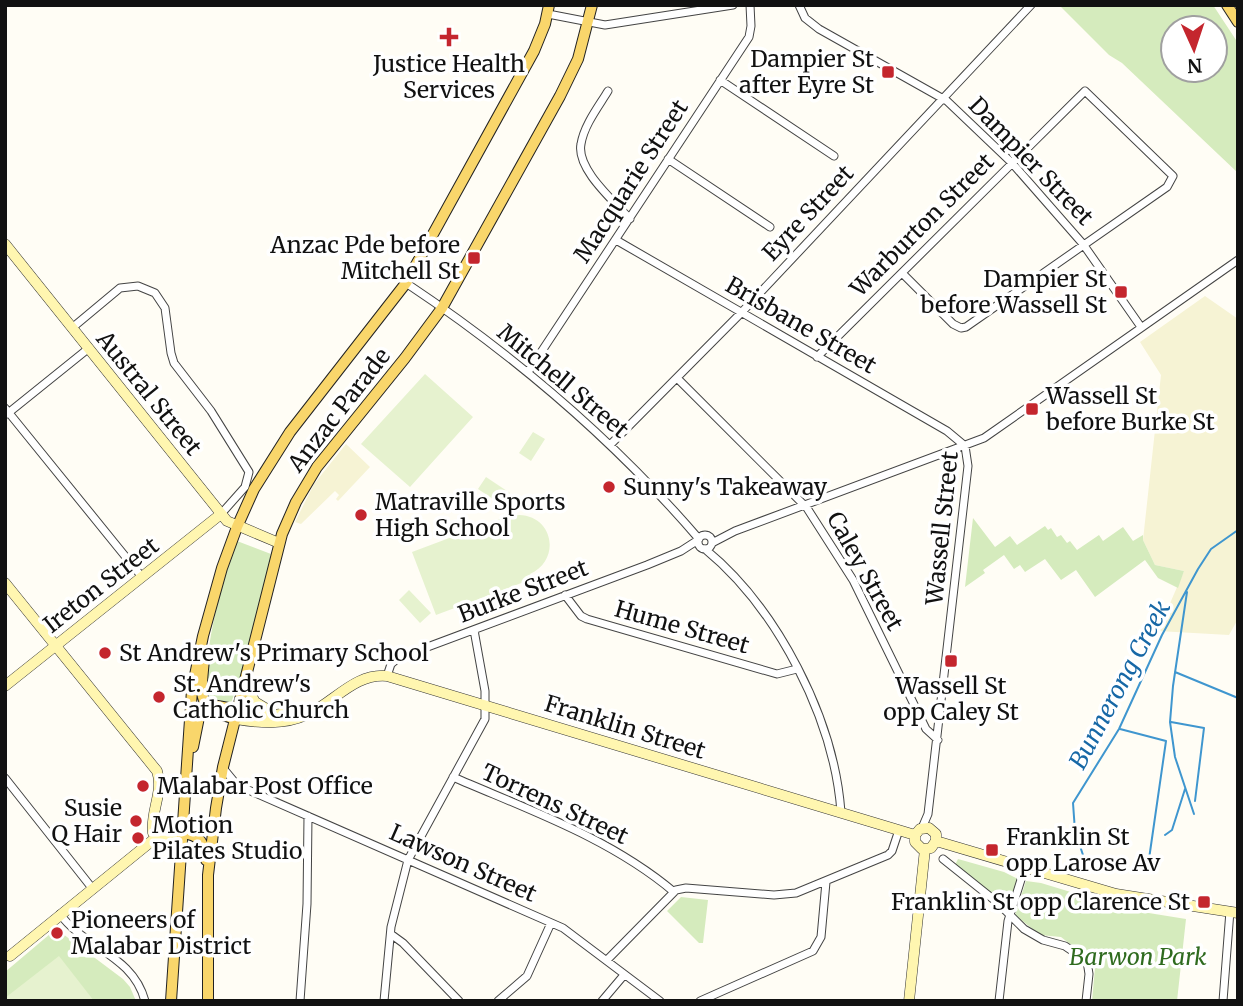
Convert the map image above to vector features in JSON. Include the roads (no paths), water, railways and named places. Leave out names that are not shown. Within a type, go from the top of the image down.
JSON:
[{"type":"main road","name":"Anzac Parade","points":[[208,1001],[208,875],[216,808],[223,767],[279,542],[296,502],[317,467],[405,358],[442,307],[560,96],[578,59],[592,5]]},
{"type":"main road","points":[[1227,5],[1238,22]]},
{"type":"main road","name":"Anzac Parade","points":[[171,1001],[191,698],[202,636],[237,527],[254,489],[290,432],[405,283],[534,51],[549,10]]},
{"type":"main road","points":[[202,636],[203,692],[207,706]]},
{"type":"main road","points":[[207,706],[238,714]]},
{"type":"main road","points":[[186,777],[200,713],[207,706]]},
{"type":"main road","points":[[201,840],[216,808]]},
{"type":"main road","points":[[182,837],[201,840]]},
{"type":"main road","points":[[201,840],[208,875]]},
{"type":"street","points":[[549,10],[588,24],[605,25],[700,8],[733,5]]},
{"type":"street","name":"Macquarie Street","points":[[528,372],[749,37],[750,5]]},
{"type":"street","name":"Dampier Street","points":[[799,5],[805,18],[818,29],[943,99],[1012,163],[1083,244],[1141,327]]},
{"type":"street","name":"Eyre Street","points":[[611,446],[741,313],[1031,5]]},
{"type":"street","points":[[720,80],[834,156]]},
{"type":"street","points":[[608,91],[585,132],[580,154],[586,170],[629,219]]},
{"type":"street","name":"Warburton Street","points":[[817,357],[1085,91],[1173,176],[1167,187],[1083,244]]},
{"type":"street","points":[[668,159],[770,227]]},
{"type":"street","name":"Brisbane Street","points":[[616,240],[947,431],[965,446]]},
{"type":"street","name":"Austral Street","points":[[5,244],[221,514],[237,527],[279,542]]},
{"type":"street","points":[[902,273],[953,324],[961,328],[974,322],[1083,244]]},
{"type":"street","name":"Wassell Street","points":[[923,831],[928,814],[938,740],[968,466],[965,446],[984,438],[1238,260]]},
{"type":"street","name":"Mitchell Street","points":[[405,283],[442,307],[528,372],[611,446],[686,521],[730,571],[785,644],[809,692],[835,770],[841,812]]},
{"type":"street","points":[[72,328],[120,288],[143,287],[158,296],[164,308],[170,353],[174,363],[211,411],[248,472],[245,487],[221,514]]},
{"type":"street","points":[[89,348],[6,412],[142,578]]},
{"type":"street","name":"Caley Street","points":[[677,378],[804,505],[850,574],[926,730],[938,740]]},
{"type":"street","name":"Burke Street","points":[[387,676],[391,664],[398,658],[955,447],[965,446]]},
{"type":"street","name":"Ireton Street","points":[[5,686],[221,514]]},
{"type":"street","points":[[5,583],[157,772],[160,781],[152,829],[182,837]]},
{"type":"street","name":"Hume Street","points":[[565,595],[587,620],[777,674],[797,669]]},
{"type":"street","points":[[384,1001],[391,928],[408,860],[485,719],[486,705],[474,630]]},
{"type":"street","points":[[238,714],[263,722],[290,721],[313,712],[359,682],[374,676],[387,676]]},
{"type":"street","name":"Franklin Street","points":[[387,676],[899,830],[923,831]]},
{"type":"street","points":[[245,684],[258,705],[280,715]]},
{"type":"street","points":[[238,714],[280,715],[327,701]]},
{"type":"street","name":"Lawson Street","points":[[223,767],[237,785],[564,928],[660,1001]]},
{"type":"street","points":[[5,778],[92,888]]},
{"type":"street","name":"Torrens Street","points":[[453,778],[572,828],[616,851],[674,892]]},
{"type":"street","points":[[219,793],[237,785]]},
{"type":"street","points":[[300,1001],[307,904],[307,816]]},
{"type":"street","points":[[607,960],[674,892],[685,888],[774,895],[796,893],[890,853],[899,830]]},
{"type":"street","points":[[923,831],[936,834],[933,846],[925,849],[916,845],[923,831]]},
{"type":"street","points":[[7,957],[158,832]]},
{"type":"street","points":[[936,841],[1116,894],[1234,912],[1223,1001]]},
{"type":"street","points":[[909,1001],[925,849]]},
{"type":"street","points":[[943,859],[998,903],[1024,929],[1043,940],[1065,946],[1087,961],[1089,974],[1086,1001]]},
{"type":"street","points":[[999,1001],[1009,916],[1025,867]]},
{"type":"street","points":[[700,1001],[813,951],[821,937],[825,882]]},
{"type":"street","points":[[60,914],[130,971],[141,985],[145,1001]]},
{"type":"street","points":[[498,1001],[527,976],[551,923]]},
{"type":"street","points":[[392,935],[459,1001]]},
{"type":"street","points":[[602,1001],[624,975]]},
{"type":"waterway","name":"Bunnerong Creek","points":[[1088,870],[1075,831],[1073,803],[1119,729],[1162,635],[1198,569],[1211,549],[1238,530]]},
{"type":"waterway","points":[[1187,592],[1170,722],[1175,757],[1194,814]]},
{"type":"waterway","points":[[1175,672],[1238,698]]},
{"type":"waterway","points":[[1171,722],[1204,728],[1195,801]]},
{"type":"waterway","points":[[1120,729],[1166,741],[1148,866]]},
{"type":"waterway","points":[[1165,835],[1172,830],[1185,789]]},
{"type":"place","name":"Justice Health Services","points":[[449,37]]},
{"type":"place","name":"Dampier St after Eyre St","points":[[888,72]]},
{"type":"place","name":"Anzac Pde before Mitchell St","points":[[474,258]]},
{"type":"place","name":"Dampier St before Wassell St","points":[[1121,292]]},
{"type":"place","name":"Wassell St before Burke St","points":[[1032,409]]},
{"type":"place","name":"Sunny's Takeaway","points":[[609,487]]},
{"type":"place","name":"Matraville Sports High School","points":[[361,515]]},
{"type":"place","name":"St Andrew's Primary School","points":[[105,653]]},
{"type":"place","name":"Wassell St opp Caley St","points":[[951,661]]},
{"type":"place","name":"St. Andrew's Catholic Church","points":[[159,697]]},
{"type":"place","name":"Malabar Post Office","points":[[143,786]]},
{"type":"place","name":"Susie Q Hair","points":[[136,821]]},
{"type":"place","name":"Motion Pilates Studio","points":[[138,838]]},
{"type":"place","name":"Franklin St opp Larose Av","points":[[992,850]]},
{"type":"place","name":"Franklin St opp Clarence St","points":[[1204,902]]},
{"type":"place","name":"Pioneers of Malabar District","points":[[57,933]]},
{"type":"park label","name":"Barwon Park","points":[[1138,957]]}]
